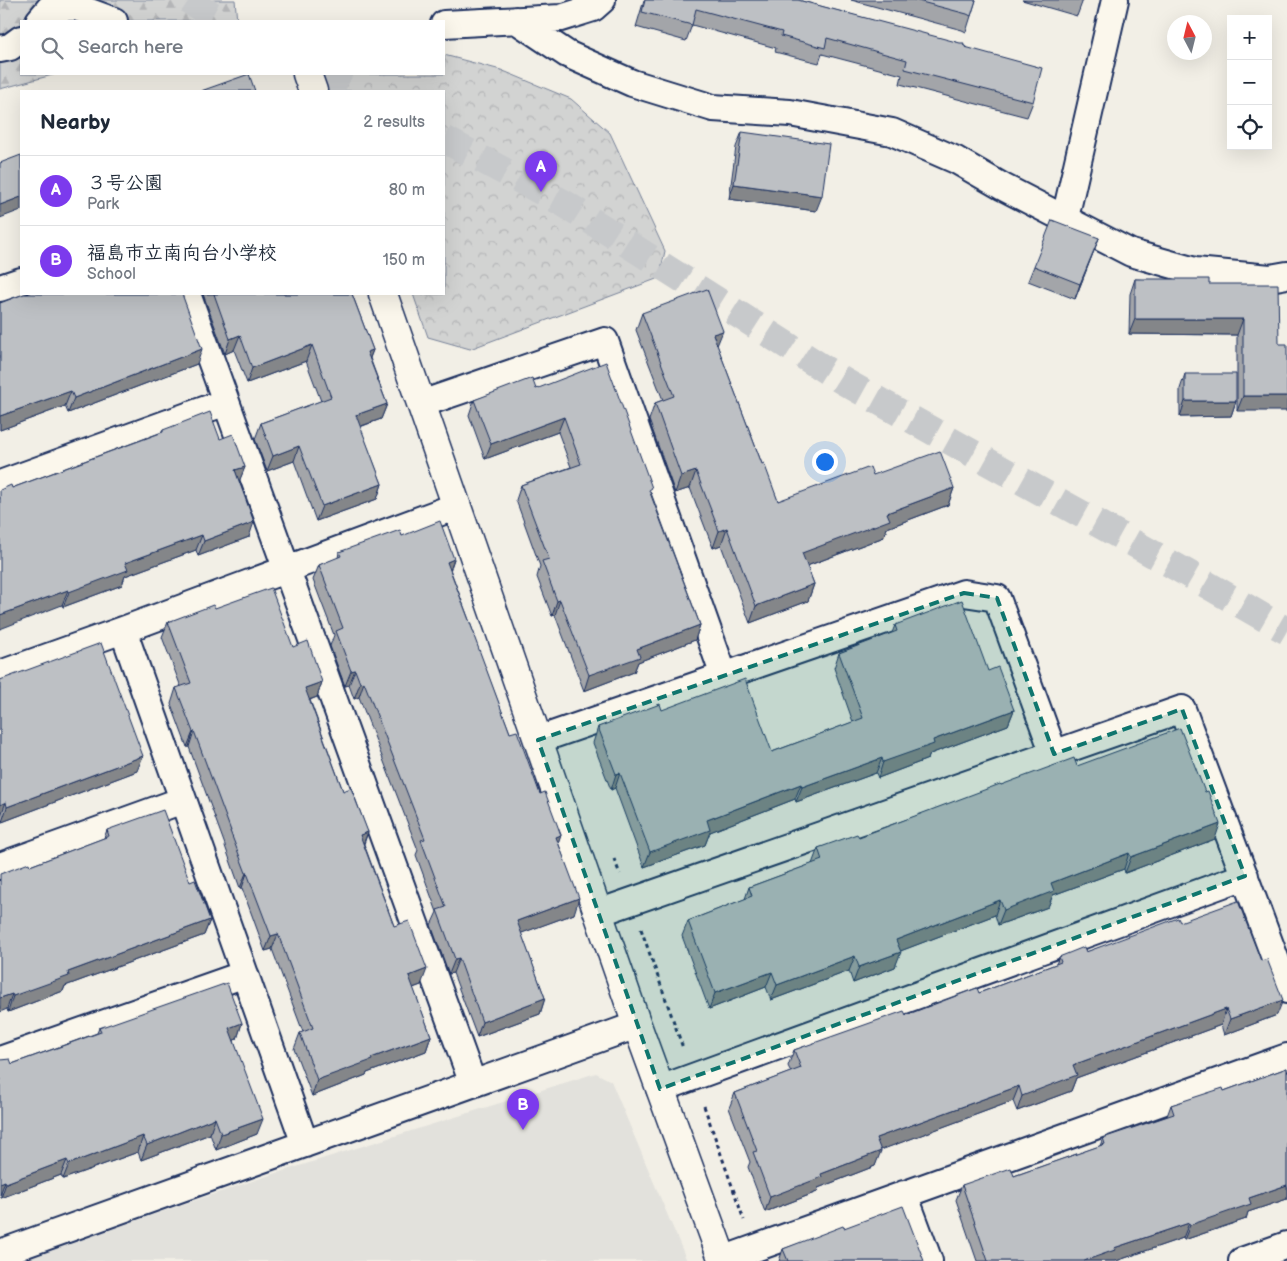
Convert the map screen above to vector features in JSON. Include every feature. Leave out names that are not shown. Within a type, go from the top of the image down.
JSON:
[{"type":"street","points":[[445,24],[561,18],[593,8],[602,0]]},
{"type":"street","points":[[1065,218],[1115,0]]},
{"type":"street","points":[[40,20],[50,8],[76,7],[111,20]]},
{"type":"street","points":[[516,20],[567,54],[632,83],[713,108],[790,113],[892,132],[956,160],[1003,187],[1131,252],[1195,271],[1270,278],[1287,275]]},
{"type":"street","points":[[0,49],[10,47],[20,40]]},
{"type":"street","points":[[307,75],[313,90]]},
{"type":"street","points":[[0,288],[20,281]]},
{"type":"street","points":[[187,295],[473,1084]]},
{"type":"street","points":[[383,295],[637,1025],[722,1260],[1287,1057]]},
{"type":"street","points":[[421,404],[605,341],[724,676]]},
{"type":"street","points":[[0,484],[226,402]]},
{"type":"street","points":[[0,674],[457,506]]},
{"type":"street","points":[[538,740],[964,593],[997,598],[1054,754]]},
{"type":"street","points":[[123,630],[305,1144]]},
{"type":"street","points":[[598,913],[1182,709],[1287,990]]},
{"type":"street","points":[[0,866],[183,800]]},
{"type":"street","points":[[660,1089],[1244,876]]},
{"type":"street","points":[[0,1060],[245,974]]},
{"type":"street","points":[[0,1253],[637,1025]]},
{"type":"street","points":[[904,1194],[929,1261]]},
{"type":"street","points":[[1242,1261],[1287,1245]]},
{"type":"highlighted area","points":[[964,593],[997,598],[1054,754],[1182,709],[1245,876],[660,1089],[538,740]]},
{"type":"shaded area","points":[[596,1073],[611,1081],[687,1261],[18,1261],[258,1179]]},
{"type":"green space","points":[[0,0],[235,0],[237,20],[20,20],[20,75],[52,75],[0,89]]},
{"type":"green space","points":[[445,55],[501,70],[571,99],[610,133],[665,251],[659,278],[470,349],[428,337],[413,295],[445,295],[445,90],[341,90],[335,75],[445,75]]},
{"type":"building","points":[[645,0],[798,0],[964,43],[965,47],[1042,68],[1033,102],[905,69],[907,60],[827,38],[825,48],[781,36],[782,32],[696,9],[692,25],[642,12]]},
{"type":"building","points":[[914,0],[976,0],[971,16]]},
{"type":"building","points":[[249,75],[255,90],[204,90]]},
{"type":"building","points":[[742,132],[829,144],[822,196],[734,184]]},
{"type":"building","points":[[20,155],[20,197],[0,205],[0,163]]},
{"type":"building","points":[[1052,220],[1099,238],[1080,284],[1034,266]]},
{"type":"building","points":[[1135,279],[1209,279],[1209,284],[1278,284],[1279,344],[1287,344],[1287,396],[1243,396],[1243,319],[1135,319]]},
{"type":"building","points":[[707,289],[723,331],[713,334],[778,501],[870,467],[873,475],[940,451],[954,488],[887,513],[890,520],[802,553],[814,584],[756,606],[727,528],[719,531],[696,471],[681,476],[655,403],[674,396],[642,313]]},
{"type":"building","points":[[21,295],[182,295],[202,349],[74,398],[71,391],[0,416],[0,303]]},
{"type":"building","points":[[214,295],[352,295],[373,350],[367,352],[387,404],[356,415],[382,484],[322,506],[299,446],[273,456],[261,423],[331,397],[312,345],[252,368],[240,335],[230,339]]},
{"type":"building","points":[[606,362],[652,488],[649,490],[700,625],[637,649],[640,657],[589,675],[560,600],[557,601],[542,561],[549,559],[521,485],[581,464],[564,417],[491,444],[474,400],[532,378],[536,389]]},
{"type":"building","points":[[1185,374],[1236,374],[1236,401],[1185,401]]},
{"type":"building","points":[[210,412],[220,439],[233,434],[245,467],[235,470],[254,522],[204,541],[202,535],[125,563],[128,570],[0,615],[0,490],[11,485],[12,488],[163,432],[163,430]]},
{"type":"building","points":[[440,521],[454,559],[447,562],[474,636],[510,733],[517,731],[540,794],[545,792],[561,835],[556,837],[579,898],[517,921],[545,998],[482,1022],[459,958],[455,959],[437,910],[446,907],[421,840],[425,839],[364,682],[360,683],[355,670],[351,671],[336,631],[343,628],[319,565],[341,556],[339,552],[400,530],[402,536]]},
{"type":"building","points":[[271,588],[293,647],[308,641],[322,682],[305,688],[343,791],[351,788],[368,832],[360,835],[394,926],[409,921],[427,969],[409,976],[431,1036],[317,1080],[300,1033],[313,1028],[278,934],[271,936],[176,688],[191,683],[168,622],[213,605],[215,608]]},
{"type":"building","points":[[962,600],[988,671],[998,667],[1014,710],[933,740],[934,744],[883,762],[882,758],[802,787],[801,784],[707,820],[710,830],[650,852],[620,773],[616,774],[598,727],[660,704],[662,710],[745,679],[772,752],[863,718],[839,653],[897,631],[895,625]]},
{"type":"building","points":[[101,643],[143,756],[7,807],[6,802],[0,805],[0,680]]},
{"type":"building","points":[[1180,728],[1205,792],[1208,791],[1220,824],[1131,857],[1129,853],[1051,883],[1054,891],[1004,910],[1000,900],[896,940],[901,952],[859,967],[855,956],[777,985],[772,972],[715,993],[688,921],[752,896],[749,887],[822,860],[818,848],[857,834],[859,837],[1074,758],[1077,766]]},
{"type":"building","points":[[163,810],[190,882],[195,880],[210,920],[68,972],[69,976],[13,996],[12,994],[0,998],[0,874],[29,863],[30,866],[109,836],[107,830]]},
{"type":"building","points":[[1238,901],[1261,961],[1267,959],[1283,1000],[1230,1019],[1226,1009],[1073,1065],[1077,1075],[1022,1096],[1019,1086],[876,1138],[881,1151],[821,1174],[822,1177],[770,1197],[753,1152],[757,1151],[735,1093],[801,1068],[794,1050],[904,1011],[906,1015],[977,988],[979,993],[1061,962],[1059,957],[1084,947],[1086,952],[1178,918],[1180,922]]},
{"type":"building","points":[[227,983],[242,1023],[229,1028],[263,1119],[221,1134],[215,1118],[147,1145],[143,1136],[69,1164],[67,1160],[6,1183],[5,1181],[0,1183],[0,1060],[10,1059],[12,1064],[101,1032],[99,1028]]},
{"type":"building","points":[[1287,1068],[1287,1185],[1249,1198],[1251,1204],[1114,1248],[1115,1250],[1084,1261],[988,1261],[962,1185],[1011,1168],[1014,1176],[1105,1144],[1103,1138],[1174,1114],[1171,1105],[1223,1088],[1224,1091]]},
{"type":"building","points":[[903,1206],[924,1261],[788,1261],[783,1249]]},
{"type":"tunnel","points":[[189,0],[221,20]]},
{"type":"tunnel","points":[[324,75],[353,90]]},
{"type":"tunnel","points":[[445,140],[565,204],[843,381],[1287,631]]},
{"type":"place","name":"３号公園","points":[[541,192]]},
{"type":"place","name":"福島市立南向台小学校","points":[[523,1130]]}]
